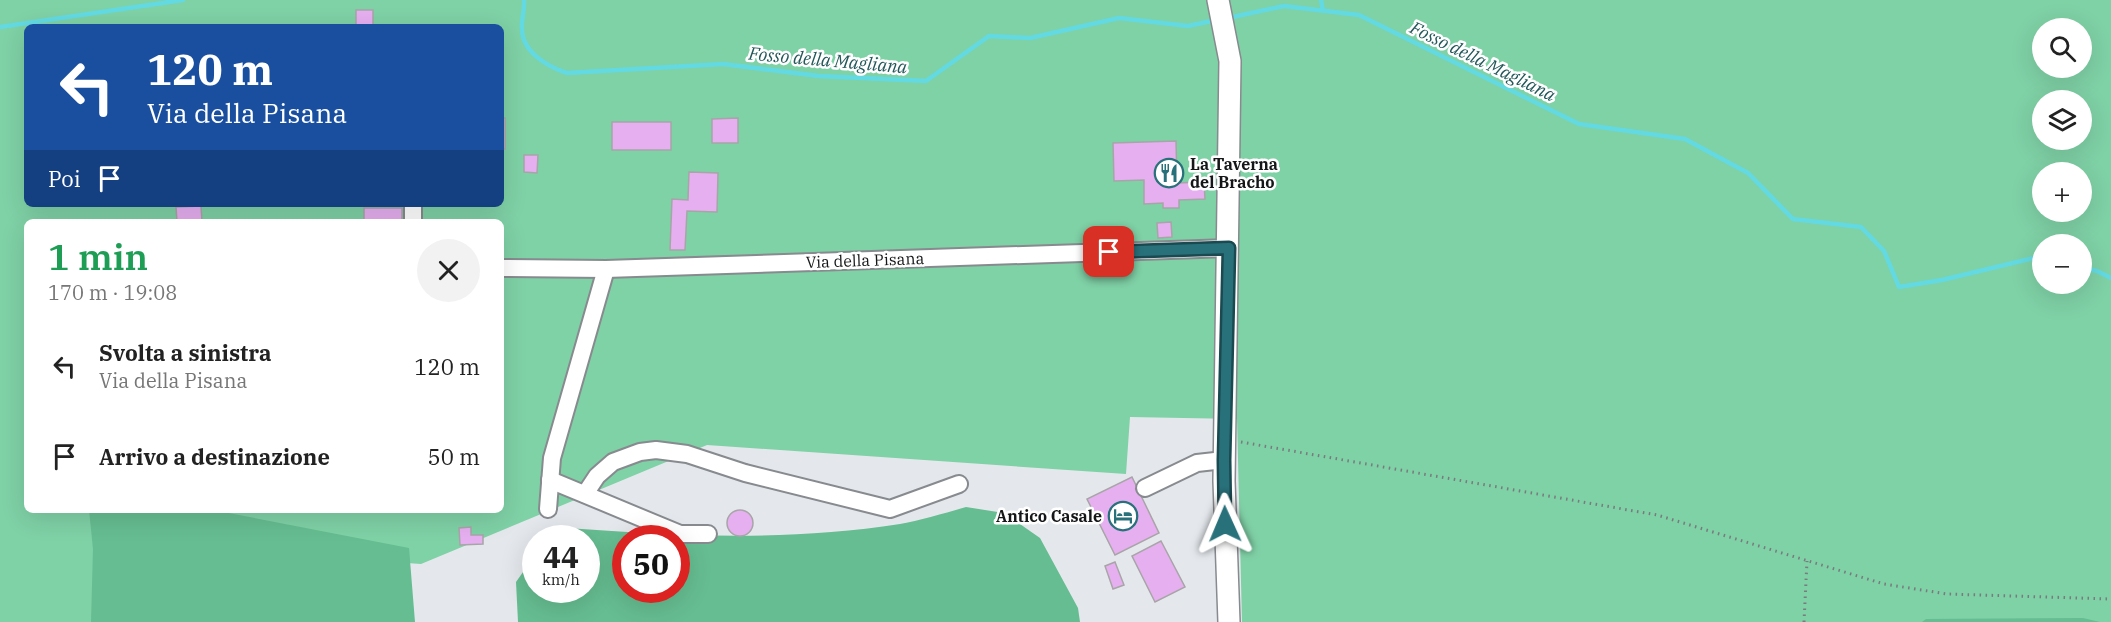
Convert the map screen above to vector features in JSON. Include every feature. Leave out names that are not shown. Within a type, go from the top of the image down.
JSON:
[{"type":"main road","points":[[1218,0],[1228,44],[1230,68],[1224,460],[1229,622]]},
{"type":"street","name":"Via della Pisana","points":[[504,268],[606,269],[1229,248]]},
{"type":"street","points":[[548,509],[552,458],[606,269]]},
{"type":"street","points":[[585,494],[597,476],[613,462],[640,452],[656,450],[687,454],[745,473],[890,509],[959,484]]},
{"type":"street","points":[[1145,488],[1197,463],[1224,460]]},
{"type":"street","points":[[550,480],[680,534],[708,534]]},
{"type":"path","points":[[1225,437],[1246,443],[1657,515],[1871,582],[1947,594],[2111,599]]},
{"type":"path","points":[[1804,622],[1807,561]]},
{"type":"green space","points":[[0,0],[2111,0],[2111,622],[1242,622],[1237,419],[1130,417],[1126,474],[707,445],[421,564],[307,556],[112,622],[0,622]]},
{"type":"green space","points":[[966,507],[1004,513],[1040,538],[1078,608],[1080,622],[518,622],[516,582],[522,573],[522,603],[600,603],[600,530],[612,531],[612,603],[690,603],[690,535],[771,535],[857,530],[925,518]]},
{"type":"green space","points":[[89,513],[228,513],[409,548],[415,622],[91,622],[93,549]]},
{"type":"green space","points":[[2083,618],[2100,622],[1922,622],[1926,619]]},
{"type":"building","points":[[356,10],[373,10],[373,24],[356,24]]},
{"type":"building","points":[[504,118],[505,118],[504,149]]},
{"type":"building","points":[[738,118],[738,143],[712,143],[712,119]]},
{"type":"building","points":[[612,122],[671,122],[671,150],[612,150]]},
{"type":"building","points":[[1176,141],[1177,183],[1204,182],[1205,199],[1179,200],[1179,208],[1163,208],[1163,203],[1144,204],[1144,180],[1114,181],[1113,143]]},
{"type":"building","points":[[524,155],[538,155],[537,173],[524,172]]},
{"type":"building","points":[[689,172],[718,173],[717,212],[687,211],[685,250],[670,250],[672,199],[688,200]]},
{"type":"building","points":[[176,207],[201,207],[202,219],[177,219]]},
{"type":"building","points":[[364,208],[402,208],[402,219],[364,219]]},
{"type":"building","points":[[1171,222],[1172,237],[1158,238],[1157,223]]},
{"type":"building","name":"Antico Casale","points":[[1132,477],[1159,533],[1115,555],[1087,499]]},
{"type":"building","points":[[740,510],[749,514],[753,523],[749,532],[740,536],[731,532],[727,523],[731,514]]},
{"type":"building","points":[[471,527],[471,535],[483,535],[483,544],[460,545],[459,528]]},
{"type":"building","points":[[1161,541],[1185,587],[1155,602],[1132,556]]},
{"type":"building","points":[[1115,562],[1124,585],[1113,589],[1105,566]]},
{"type":"waterway","name":"Fosso della Magliana","points":[[0,27],[183,0]]},
{"type":"waterway","name":"Fosso della Magliana","points":[[524,0],[522,29],[526,45],[544,63],[567,73],[723,64],[819,76],[926,81],[989,36],[1030,38],[1119,18],[1188,26],[1216,20]]},
{"type":"waterway","points":[[1321,0],[1323,11]]},
{"type":"waterway","name":"Fosso della Magliana","points":[[1228,18],[1284,6],[1359,15],[1579,124],[1685,139],[1748,173],[1793,219],[1861,227],[1884,251],[1899,287],[1942,280],[2032,258]]},
{"type":"waterway","name":"Fosso della Magliana","points":[[2092,270],[2111,278]]},
{"type":"place","name":"La Taverna del Bracho","points":[[1169,173]]},
{"type":"place","name":"Antico Casale","points":[[1123,516]]},
{"type":"route","points":[[1109,252],[1229,248],[1224,460],[1225,524]]}]
